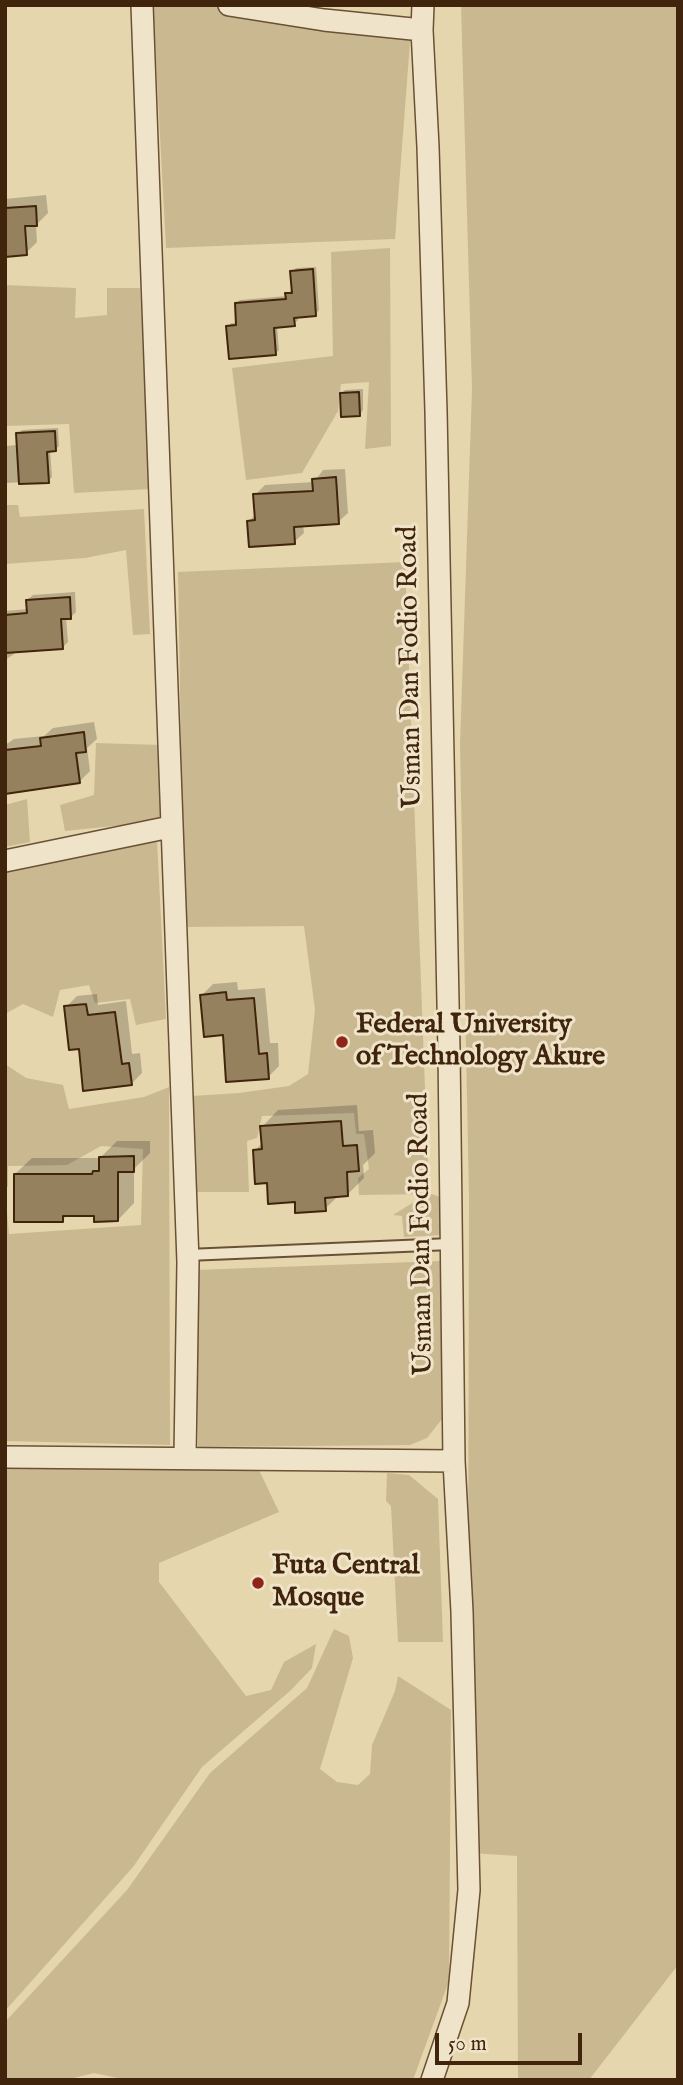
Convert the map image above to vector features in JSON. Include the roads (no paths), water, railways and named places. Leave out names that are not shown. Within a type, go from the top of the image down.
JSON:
[{"type":"street","points":[[142,5],[187,1255],[185,1457]]},
{"type":"street","points":[[229,5],[324,20],[422,30]]},
{"type":"street","name":"Usman Dan Fodio Road","points":[[423,5],[436,424],[454,1461],[462,1612],[469,1889],[458,2003],[432,2080]]},
{"type":"street","points":[[5,861],[170,827]]},
{"type":"street","points":[[5,1457],[454,1461]]},
{"type":"lane","points":[[187,1255],[451,1244]]},
{"type":"place","name":"Federal University of Technology Akure","points":[[342,1042]]},
{"type":"place","name":"Futa Central Mosque","points":[[258,1583]]}]
